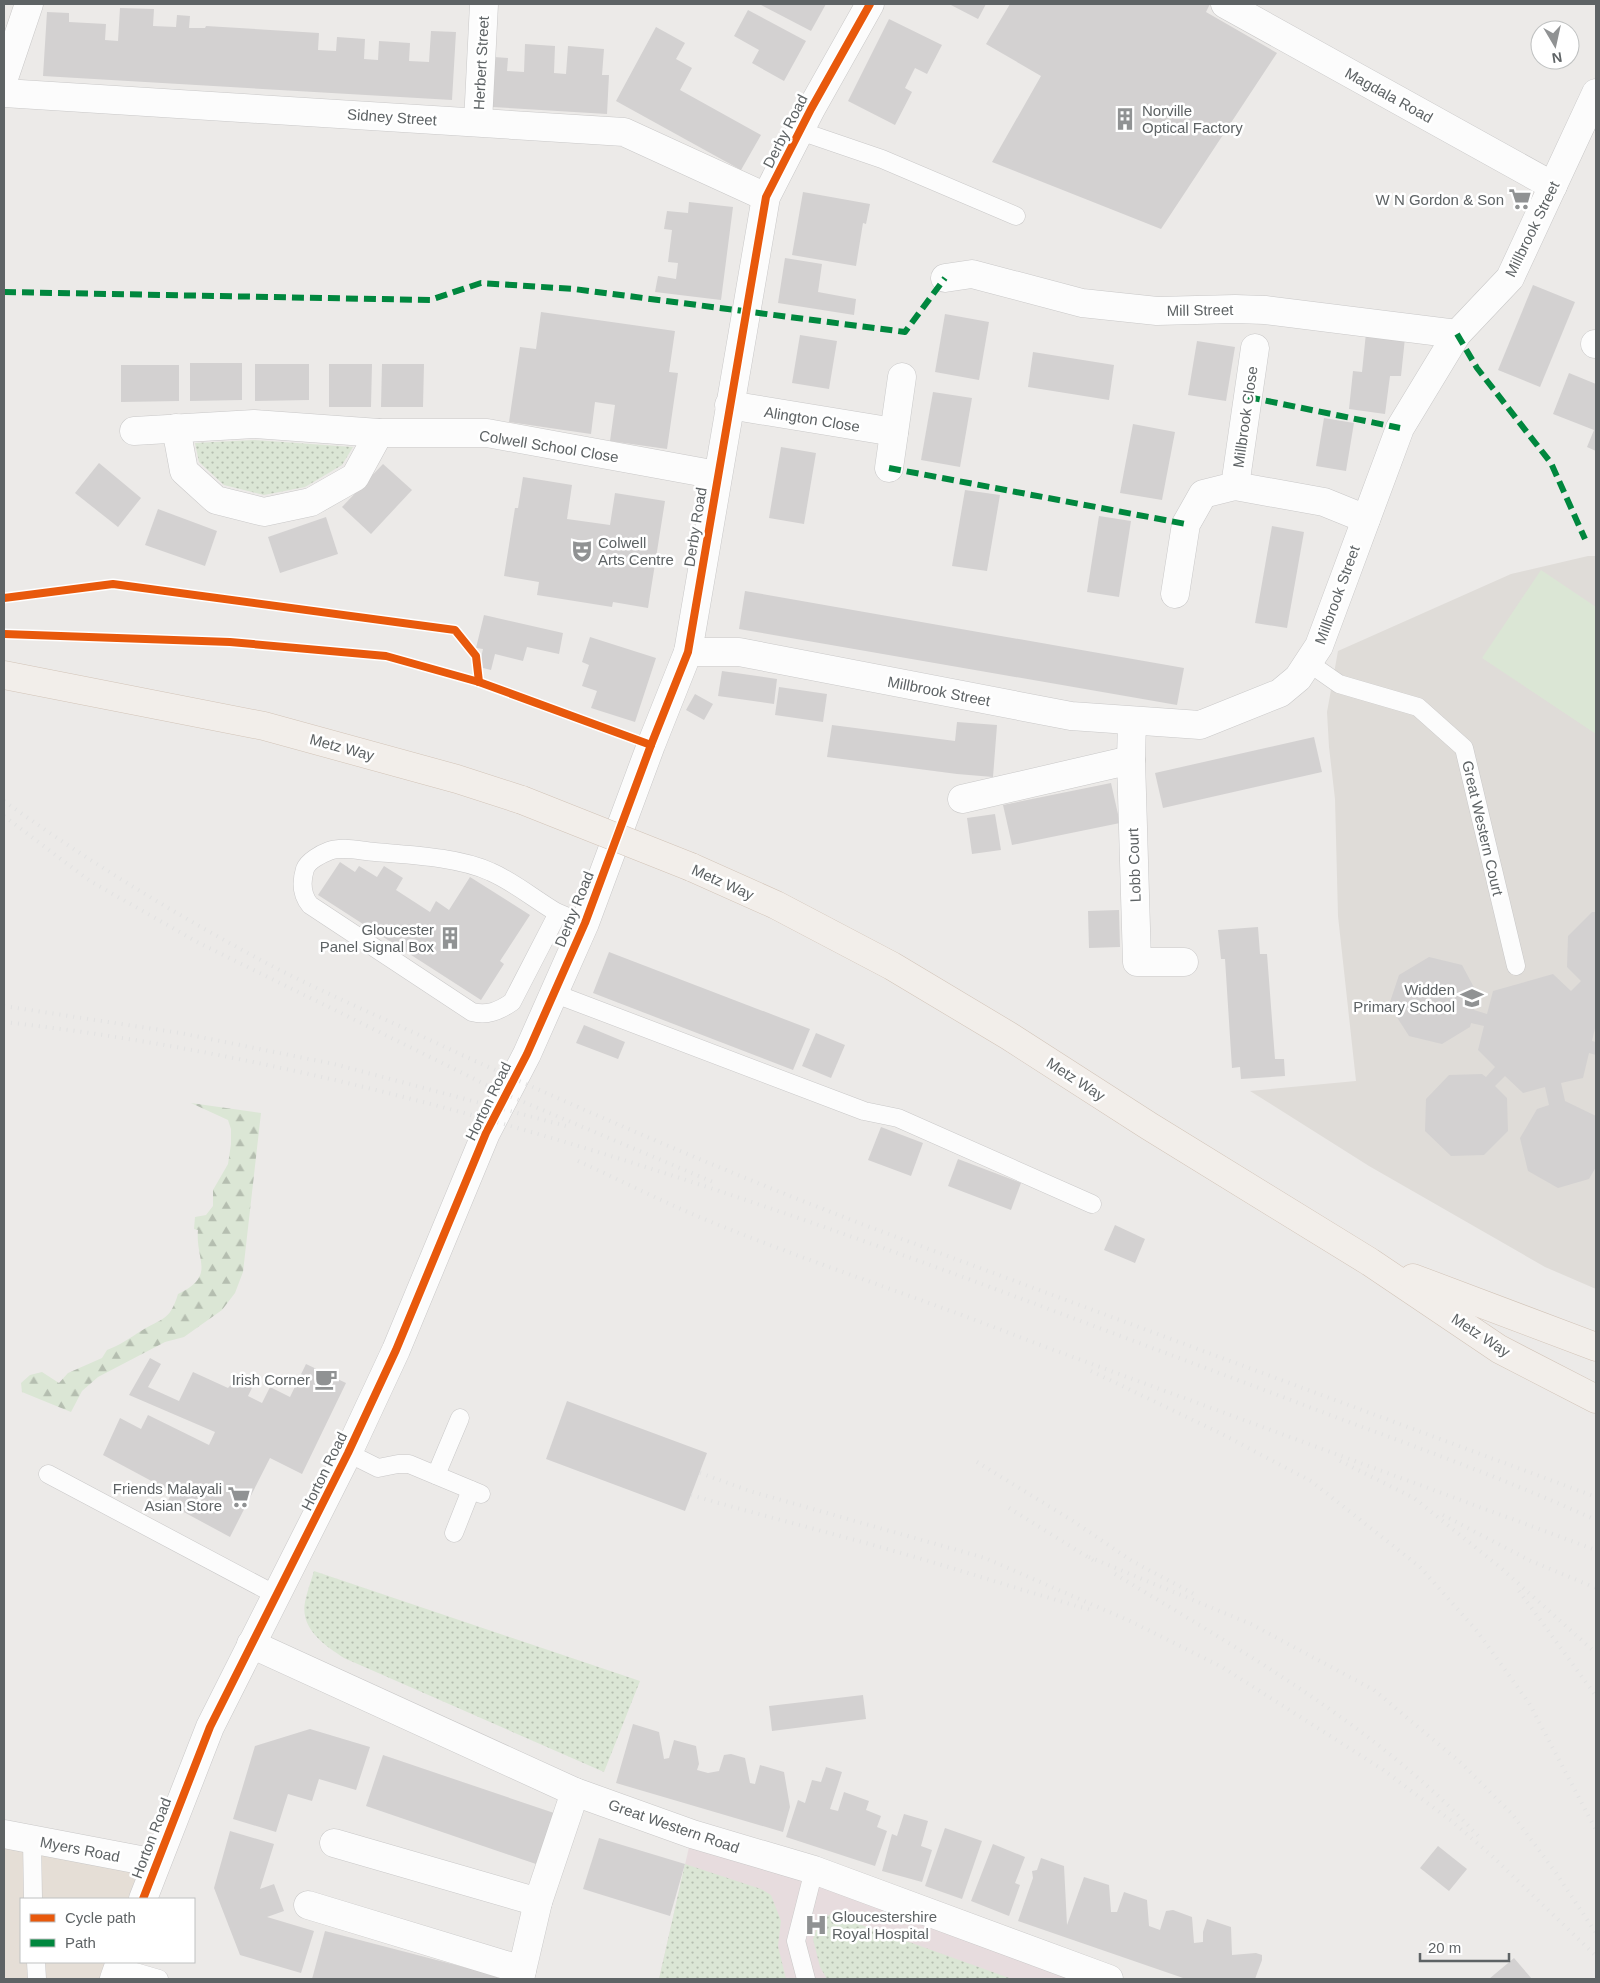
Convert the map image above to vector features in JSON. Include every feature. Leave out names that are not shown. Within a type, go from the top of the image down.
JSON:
[{"type":"main road","name":"Metz Way","points":[[4,675],[264,726],[448,776],[522,800],[691,867],[776,905],[892,966],[1009,1036],[1149,1126],[1370,1262],[1500,1349],[1596,1399]]},
{"type":"main road","name":"Metz Way","points":[[1370,1262],[1596,1347]]},
{"type":"street","points":[[4,78],[29,4]]},
{"type":"street","name":"Herbert Street","points":[[478,122],[484,4]]},
{"type":"street","name":"Derby Road","points":[[527,1054],[584,923],[688,652],[766,197],[870,4]]},
{"type":"street","name":"Magdala Road","points":[[1225,4],[1552,186]]},
{"type":"street","name":"Sidney Street","points":[[4,92],[624,132],[766,197]]},
{"type":"street","name":"Millbrook Street","points":[[688,652],[740,652],[1071,716],[1132,721],[1200,725],[1280,693],[1298,678],[1319,646],[1400,428],[1457,334],[1510,278],[1596,93]]},
{"type":"street","name":"Mill Street","points":[[945,278],[972,274],[1082,303],[1157,311],[1265,310],[1457,334]]},
{"type":"street","name":"Millbrook Close","points":[[1236,486],[1255,348]]},
{"type":"street","points":[[889,468],[902,377]]},
{"type":"street","name":"Alington Close","points":[[729,405],[894,432]]},
{"type":"street","name":"Colwell School Close","points":[[134,431],[254,424],[379,433],[487,433],[717,475]]},
{"type":"street","points":[[176,428],[184,470],[216,500],[264,512],[311,502],[354,477],[379,433]]},
{"type":"street","name":"Millbrook Close","points":[[1175,594],[1186,524],[1203,494],[1236,486],[1324,502],[1366,519]]},
{"type":"street","name":"Lobb Court","points":[[1132,721],[1131,760],[1137,962],[1184,962]]},
{"type":"street","points":[[962,799],[1131,760]]},
{"type":"street","name":"Horton Road","points":[[143,1898],[210,1727],[348,1453],[396,1350],[486,1133],[527,1054]]},
{"type":"street","name":"Great Western Road","points":[[251,1644],[575,1792],[692,1834],[814,1870],[1109,1979]]},
{"type":"street","points":[[308,1905],[521,1975],[538,1902],[575,1792]]},
{"type":"street","name":"Myers Road","points":[[4,1834],[156,1863]]},
{"type":"street","points":[[334,1843],[538,1902]]},
{"type":"lane","points":[[800,131],[882,159],[1016,216]]},
{"type":"lane","name":"Great Western Court","points":[[1309,663],[1338,684],[1418,708],[1464,748],[1516,966]]},
{"type":"lane","points":[[558,912],[512,1002],[498,1011],[481,1014],[472,1012],[310,904],[304,898],[302,888],[303,876],[306,866],[316,858],[330,851],[345,849],[416,856],[473,865],[492,872],[558,912],[584,923]]},
{"type":"lane","points":[[553,993],[864,1111],[898,1118],[1092,1204]]},
{"type":"lane","points":[[436,1475],[460,1418]]},
{"type":"lane","points":[[348,1453],[378,1468],[409,1464],[476,1492],[454,1533]]},
{"type":"lane","points":[[48,1474],[276,1595]]},
{"type":"lane","points":[[32,1840],[33,1898]]},
{"type":"lane","points":[[806,1979],[796,1941],[814,1870]]},
{"type":"lane","points":[[36,1963],[36,1979]]},
{"type":"lane","points":[[117,1969],[159,1979]]},
{"type":"shaded area","name":"Widden Primary School","points":[[1588,556],[1596,556],[1596,1289],[1545,1267],[1369,1166],[1250,1091],[1356,1081],[1338,916],[1335,799],[1327,712],[1338,651],[1511,574]]},
{"type":"shaded area","points":[[4,1834],[156,1863],[143,1898],[20,1898],[20,1963],[120,1963],[114,1979],[4,1979]]},
{"type":"shaded area","name":"Gloucestershire Royal Hospital","points":[[692,1834],[1109,1979],[659,1979]]},
{"type":"green space","points":[[254,440],[353,447],[342,465],[305,487],[264,495],[224,485],[199,462],[195,443]]},
{"type":"green space","points":[[1541,570],[1596,607],[1596,734],[1482,658]]},
{"type":"green space","points":[[191,1103],[261,1113],[243,1272],[235,1293],[222,1310],[184,1337],[165,1342],[98,1377],[82,1391],[71,1412],[22,1392],[21,1383],[30,1375],[42,1372],[59,1383],[68,1373],[102,1358],[107,1350],[121,1344],[164,1318],[172,1309],[178,1294],[190,1287],[201,1274],[202,1266],[198,1230],[194,1229],[195,1217],[206,1215],[213,1206],[213,1190],[228,1164],[231,1129],[228,1120]]},
{"type":"green space","points":[[314,1571],[640,1681],[604,1772],[336,1653],[315,1635],[306,1620],[304,1612],[305,1602]]},
{"type":"green space","points":[[685,1864],[761,1889],[771,1895],[781,1921],[778,1946],[786,1979],[659,1979]]},
{"type":"green space","points":[[831,1914],[1012,1979],[827,1979],[820,1967],[813,1939],[820,1920]]},
{"type":"building","points":[[759,4],[826,4],[811,31]]},
{"type":"building","points":[[949,4],[986,4],[978,19]]},
{"type":"building","name":"Norville Optical Factory","points":[[1010,4],[1210,4],[1206,12],[1277,53],[1161,229],[992,162],[1041,76],[986,44]]},
{"type":"building","points":[[120,8],[154,9],[153,26],[176,27],[177,15],[190,16],[189,28],[205,28],[206,26],[319,33],[318,50],[336,51],[337,37],[365,39],[364,59],[378,60],[379,41],[410,43],[409,61],[429,62],[431,31],[456,32],[452,100],[43,76],[47,12],[69,13],[69,22],[106,24],[105,40],[118,41]]},
{"type":"building","points":[[748,10],[806,41],[784,81],[752,63],[759,50],[734,36]]},
{"type":"building","points":[[889,19],[942,45],[927,74],[915,68],[905,88],[912,92],[895,125],[848,101]]},
{"type":"building","points":[[656,27],[685,43],[676,59],[692,68],[680,90],[761,135],[741,170],[616,101]]},
{"type":"building","points":[[525,44],[555,46],[554,73],[566,74],[568,46],[604,49],[602,75],[609,75],[607,114],[492,107],[494,57],[508,58],[507,71],[524,72]]},
{"type":"building","points":[[803,192],[870,204],[866,224],[863,223],[856,266],[792,255]]},
{"type":"building","points":[[689,202],[733,207],[721,300],[655,292],[658,276],[676,279],[678,263],[668,262],[672,230],[664,229],[667,211],[688,213]]},
{"type":"building","points":[[785,258],[822,264],[818,292],[856,299],[854,315],[778,303]]},
{"type":"building","points":[[1533,285],[1575,302],[1540,387],[1498,370]]},
{"type":"building","points":[[541,312],[675,331],[669,372],[678,373],[667,449],[610,441],[615,405],[595,402],[591,434],[509,422],[520,347],[536,349]]},
{"type":"building","points":[[945,314],[989,322],[979,380],[935,372]]},
{"type":"building","points":[[1366,333],[1405,338],[1401,376],[1390,376],[1385,414],[1349,409],[1353,371],[1362,372]]},
{"type":"building","points":[[800,335],[837,341],[829,389],[792,383]]},
{"type":"building","points":[[1197,341],[1235,347],[1226,401],[1188,395]]},
{"type":"building","points":[[1033,352],[1114,365],[1109,400],[1028,387]]},
{"type":"building","points":[[190,363],[242,363],[242,400],[190,401]]},
{"type":"building","points":[[255,364],[309,364],[309,400],[255,401]]},
{"type":"building","points":[[329,364],[372,364],[371,407],[329,407]]},
{"type":"building","points":[[382,364],[424,364],[423,407],[381,407]]},
{"type":"building","points":[[121,365],[179,365],[179,401],[121,402]]},
{"type":"building","points":[[1569,373],[1596,384],[1596,451],[1587,447],[1594,430],[1553,414]]},
{"type":"building","points":[[933,392],[972,398],[960,467],[921,460]]},
{"type":"building","points":[[1324,418],[1354,423],[1346,471],[1316,466]]},
{"type":"building","points":[[1133,424],[1175,432],[1162,500],[1120,493]]},
{"type":"building","points":[[781,447],[816,453],[804,524],[769,518]]},
{"type":"building","points":[[99,463],[141,498],[118,527],[75,493]]},
{"type":"building","points":[[383,464],[412,490],[371,534],[342,507]]},
{"type":"building","name":"Colwell Arts Centre","points":[[523,477],[572,485],[567,519],[610,525],[615,493],[665,501],[648,608],[613,602],[612,607],[537,595],[539,582],[504,576],[515,508],[518,508]]},
{"type":"building","points":[[965,490],[1000,495],[987,571],[952,566]]},
{"type":"building","points":[[158,509],[217,531],[205,566],[145,545]]},
{"type":"building","points":[[1099,516],[1131,521],[1119,597],[1087,592]]},
{"type":"building","points":[[326,517],[338,554],[280,573],[268,537]]},
{"type":"building","points":[[1272,526],[1304,532],[1287,628],[1255,623]]},
{"type":"building","points":[[745,591],[1184,668],[1177,705],[739,629]]},
{"type":"building","points":[[484,615],[563,633],[559,654],[527,647],[523,661],[495,654],[491,670],[479,667],[483,649],[476,648]]},
{"type":"building","points":[[590,637],[656,658],[635,722],[591,708],[597,691],[582,686],[589,665],[582,662]]},
{"type":"building","points":[[722,671],[777,679],[774,704],[718,696]]},
{"type":"building","points":[[779,687],[827,694],[823,722],[775,715]]},
{"type":"building","points":[[695,694],[713,704],[704,720],[686,710]]},
{"type":"building","points":[[957,722],[997,725],[993,777],[827,757],[832,725],[955,741]]},
{"type":"building","points":[[1314,737],[1322,772],[1163,808],[1155,773]]},
{"type":"building","points":[[1111,783],[1120,823],[1012,845],[1003,805]]},
{"type":"building","points":[[995,814],[1001,850],[972,854],[967,818]]},
{"type":"building","name":"Gloucester Panel Signal Box","points":[[340,862],[355,872],[359,866],[377,877],[384,866],[403,878],[396,890],[430,912],[436,901],[449,910],[470,877],[530,915],[500,961],[504,964],[481,1000],[318,895]]},
{"type":"building","points":[[1119,910],[1120,947],[1089,948],[1088,911]]},
{"type":"building","points":[[1592,912],[1596,912],[1596,1024],[1592,1041],[1596,1042],[1596,1055],[1589,1053],[1583,1078],[1561,1083],[1565,1101],[1596,1116],[1596,1167],[1589,1179],[1558,1188],[1528,1171],[1520,1138],[1537,1109],[1549,1105],[1545,1087],[1523,1093],[1505,1076],[1495,1086],[1507,1098],[1508,1131],[1484,1155],[1451,1156],[1425,1131],[1426,1099],[1449,1075],[1482,1074],[1486,1077],[1495,1067],[1478,1050],[1484,1026],[1471,1023],[1470,1027],[1442,1044],[1409,1036],[1389,1005],[1399,975],[1429,957],[1462,965],[1478,995],[1474,1010],[1487,1014],[1493,991],[1553,974],[1571,991],[1581,981],[1567,967],[1568,936]]},
{"type":"building","points":[[1258,927],[1260,954],[1267,954],[1275,1059],[1284,1059],[1285,1076],[1241,1079],[1240,1067],[1232,1068],[1225,959],[1221,959],[1218,930]]},
{"type":"building","points":[[609,952],[810,1029],[793,1070],[593,993]]},
{"type":"building","points":[[584,1025],[625,1042],[618,1059],[576,1043]]},
{"type":"building","points":[[816,1033],[845,1045],[831,1078],[802,1066]]},
{"type":"building","points":[[881,1127],[923,1143],[911,1176],[868,1160]]},
{"type":"building","points":[[958,1159],[1021,1183],[1011,1210],[948,1186]]},
{"type":"building","points":[[1115,1225],[1145,1239],[1135,1263],[1104,1250]]},
{"type":"building","points":[[150,1358],[161,1364],[148,1387],[179,1401],[193,1372],[228,1388],[235,1380],[252,1388],[248,1396],[262,1403],[270,1387],[290,1397],[306,1364],[346,1383],[302,1474],[270,1458],[230,1537],[167,1503],[172,1492],[103,1455],[120,1418],[141,1429],[148,1415],[209,1445],[215,1432],[129,1395]]},
{"type":"building","points":[[567,1401],[707,1453],[685,1511],[546,1459]]},
{"type":"building","points":[[863,1695],[866,1719],[772,1731],[769,1706]]},
{"type":"building","points":[[633,1724],[659,1732],[664,1759],[669,1758],[674,1740],[696,1746],[699,1764],[697,1770],[708,1773],[719,1771],[724,1755],[731,1754],[745,1758],[750,1783],[755,1784],[760,1765],[784,1772],[790,1807],[783,1832],[616,1783]]},
{"type":"building","points":[[310,1729],[370,1747],[356,1790],[319,1779],[312,1801],[288,1794],[276,1832],[233,1819],[255,1746]]},
{"type":"building","points":[[383,1755],[554,1813],[536,1864],[366,1806]]},
{"type":"building","points":[[826,1767],[842,1772],[830,1809],[838,1811],[844,1792],[869,1801],[866,1810],[881,1816],[877,1827],[887,1831],[875,1866],[786,1837],[798,1800],[805,1803],[812,1780],[821,1782]]},
{"type":"building","points":[[904,1814],[928,1821],[921,1846],[932,1850],[922,1882],[882,1871],[892,1834],[897,1836]]},
{"type":"building","points":[[945,1828],[982,1841],[962,1899],[925,1886]]},
{"type":"building","points":[[230,1831],[274,1844],[260,1889],[274,1884],[284,1911],[267,1917],[314,1931],[301,1973],[240,1955],[214,1888]]},
{"type":"building","points":[[599,1838],[685,1864],[670,1916],[583,1889]]},
{"type":"building","points":[[993,1844],[1025,1857],[1015,1883],[1020,1885],[1009,1916],[971,1901]]},
{"type":"building","points":[[1438,1846],[1467,1869],[1449,1891],[1420,1868]]},
{"type":"building","points":[[1041,1858],[1064,1866],[1067,1925],[1084,1877],[1109,1885],[1111,1912],[1117,1912],[1124,1892],[1147,1900],[1149,1926],[1160,1930],[1166,1911],[1173,1910],[1192,1917],[1194,1943],[1203,1942],[1203,1932],[1207,1919],[1231,1927],[1232,1955],[1256,1953],[1262,1955],[1255,1979],[1186,1979],[1018,1921],[1033,1878],[1032,1871],[1037,1870]]},
{"type":"building","points":[[325,1931],[498,1976],[497,1979],[312,1979]]},
{"type":"building","points":[[1514,1958],[1532,1979],[1489,1979]]},
{"type":"railway","points":[[4,801],[134,888],[270,965],[314,987],[606,1119],[713,1165],[875,1229],[1596,1497]]},
{"type":"railway","points":[[4,816],[90,881],[199,943],[507,1095],[713,1182]]},
{"type":"railway","points":[[4,1006],[180,1033],[334,1064],[570,1127]]},
{"type":"railway","points":[[4,1022],[145,1042],[284,1069],[421,1102],[558,1140],[693,1182],[961,1276],[1468,1467],[1596,1520]]},
{"type":"railway","points":[[578,1161],[676,1207],[749,1237],[1596,1550]]},
{"type":"railway","points":[[1091,1371],[1218,1432],[1311,1481],[1420,1567],[1477,1631],[1529,1703],[1596,1830]]},
{"type":"railway","points":[[1340,1461],[1414,1498],[1501,1568],[1596,1653]]},
{"type":"railway","points":[[977,1462],[1073,1521],[1132,1561],[1196,1595]]},
{"type":"railway","points":[[700,1473],[753,1492],[985,1558],[1130,1621],[1222,1667],[1382,1769],[1454,1823],[1491,1855],[1596,1956]]},
{"type":"railway","points":[[691,1495],[908,1555],[1091,1610]]},
{"type":"railway","points":[[1009,1508],[1094,1561]]},
{"type":"railway","points":[[1443,1515],[1531,1561],[1596,1588]]},
{"type":"railway","points":[[1089,1557],[1251,1624],[1374,1690],[1462,1764],[1512,1814],[1556,1873],[1596,1933]]},
{"type":"railway","points":[[1115,1574],[1260,1663],[1353,1726],[1398,1761],[1440,1798],[1480,1838]]},
{"type":"railway","points":[[1519,1591],[1596,1696]]},
{"type":"marked path","points":[[4,292],[430,300],[481,283],[574,289],[905,332],[945,278]]},
{"type":"marked path","points":[[1457,334],[1477,368],[1551,463],[1585,539]]},
{"type":"marked path","points":[[1248,397],[1400,428]]},
{"type":"marked path","points":[[889,468],[1186,524]]},
{"type":"cycle path","points":[[143,1898],[210,1727],[348,1453],[396,1350],[486,1133],[527,1054],[585,923],[651,745],[688,652],[766,197],[811,109],[870,4]]},
{"type":"cycle path","points":[[4,598],[113,584],[455,630],[476,656],[479,682]]},
{"type":"cycle path","points":[[4,634],[230,642],[386,656],[479,682],[651,745]]},
{"type":"place","name":"Norville Optical Factory","points":[[1125,119]]},
{"type":"place","name":"W N Gordon & Son","points":[[1520,199]]},
{"type":"place","name":"Colwell Arts Centre","points":[[582,551]]},
{"type":"place","name":"Gloucester Panel Signal Box","points":[[450,938]]},
{"type":"place","name":"Widden Primary School","points":[[1472,998]]},
{"type":"place","name":"Irish Corner","points":[[326,1379]]},
{"type":"place","name":"Friends Malayali Asian Store","points":[[239,1497]]},
{"type":"place","name":"Gloucestershire Royal Hospital","points":[[816,1925]]}]
